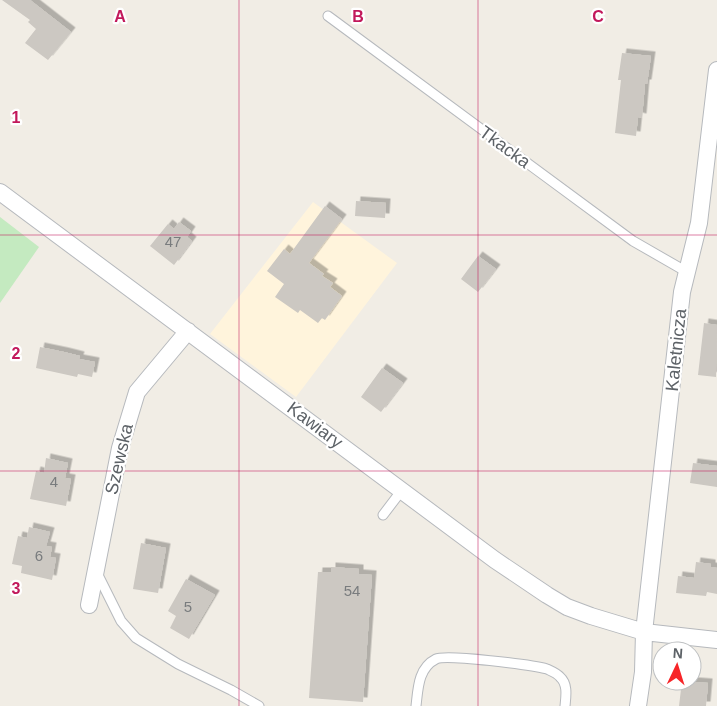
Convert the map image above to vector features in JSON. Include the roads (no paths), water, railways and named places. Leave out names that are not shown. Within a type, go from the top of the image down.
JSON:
[{"type":"street","name":"Kaletnicza","points":[[638,706],[643,672],[644,632],[682,292],[698,223],[717,70]]},
{"type":"street","name":"Kawiary","points":[[0,192],[495,560],[567,607],[644,632],[717,640]]},
{"type":"street","name":"Szewska","points":[[89,606],[120,448],[136,392],[188,331]]},
{"type":"lane","name":"Tkacka","points":[[328,16],[633,241],[687,272]]},
{"type":"lane","points":[[383,515],[402,490]]},
{"type":"lane","points":[[96,570],[122,621],[136,638],[178,664],[259,706]]},
{"type":"lane","points":[[416,706],[422,672],[436,658],[451,656],[553,671],[561,677],[565,684],[565,706]]}]
